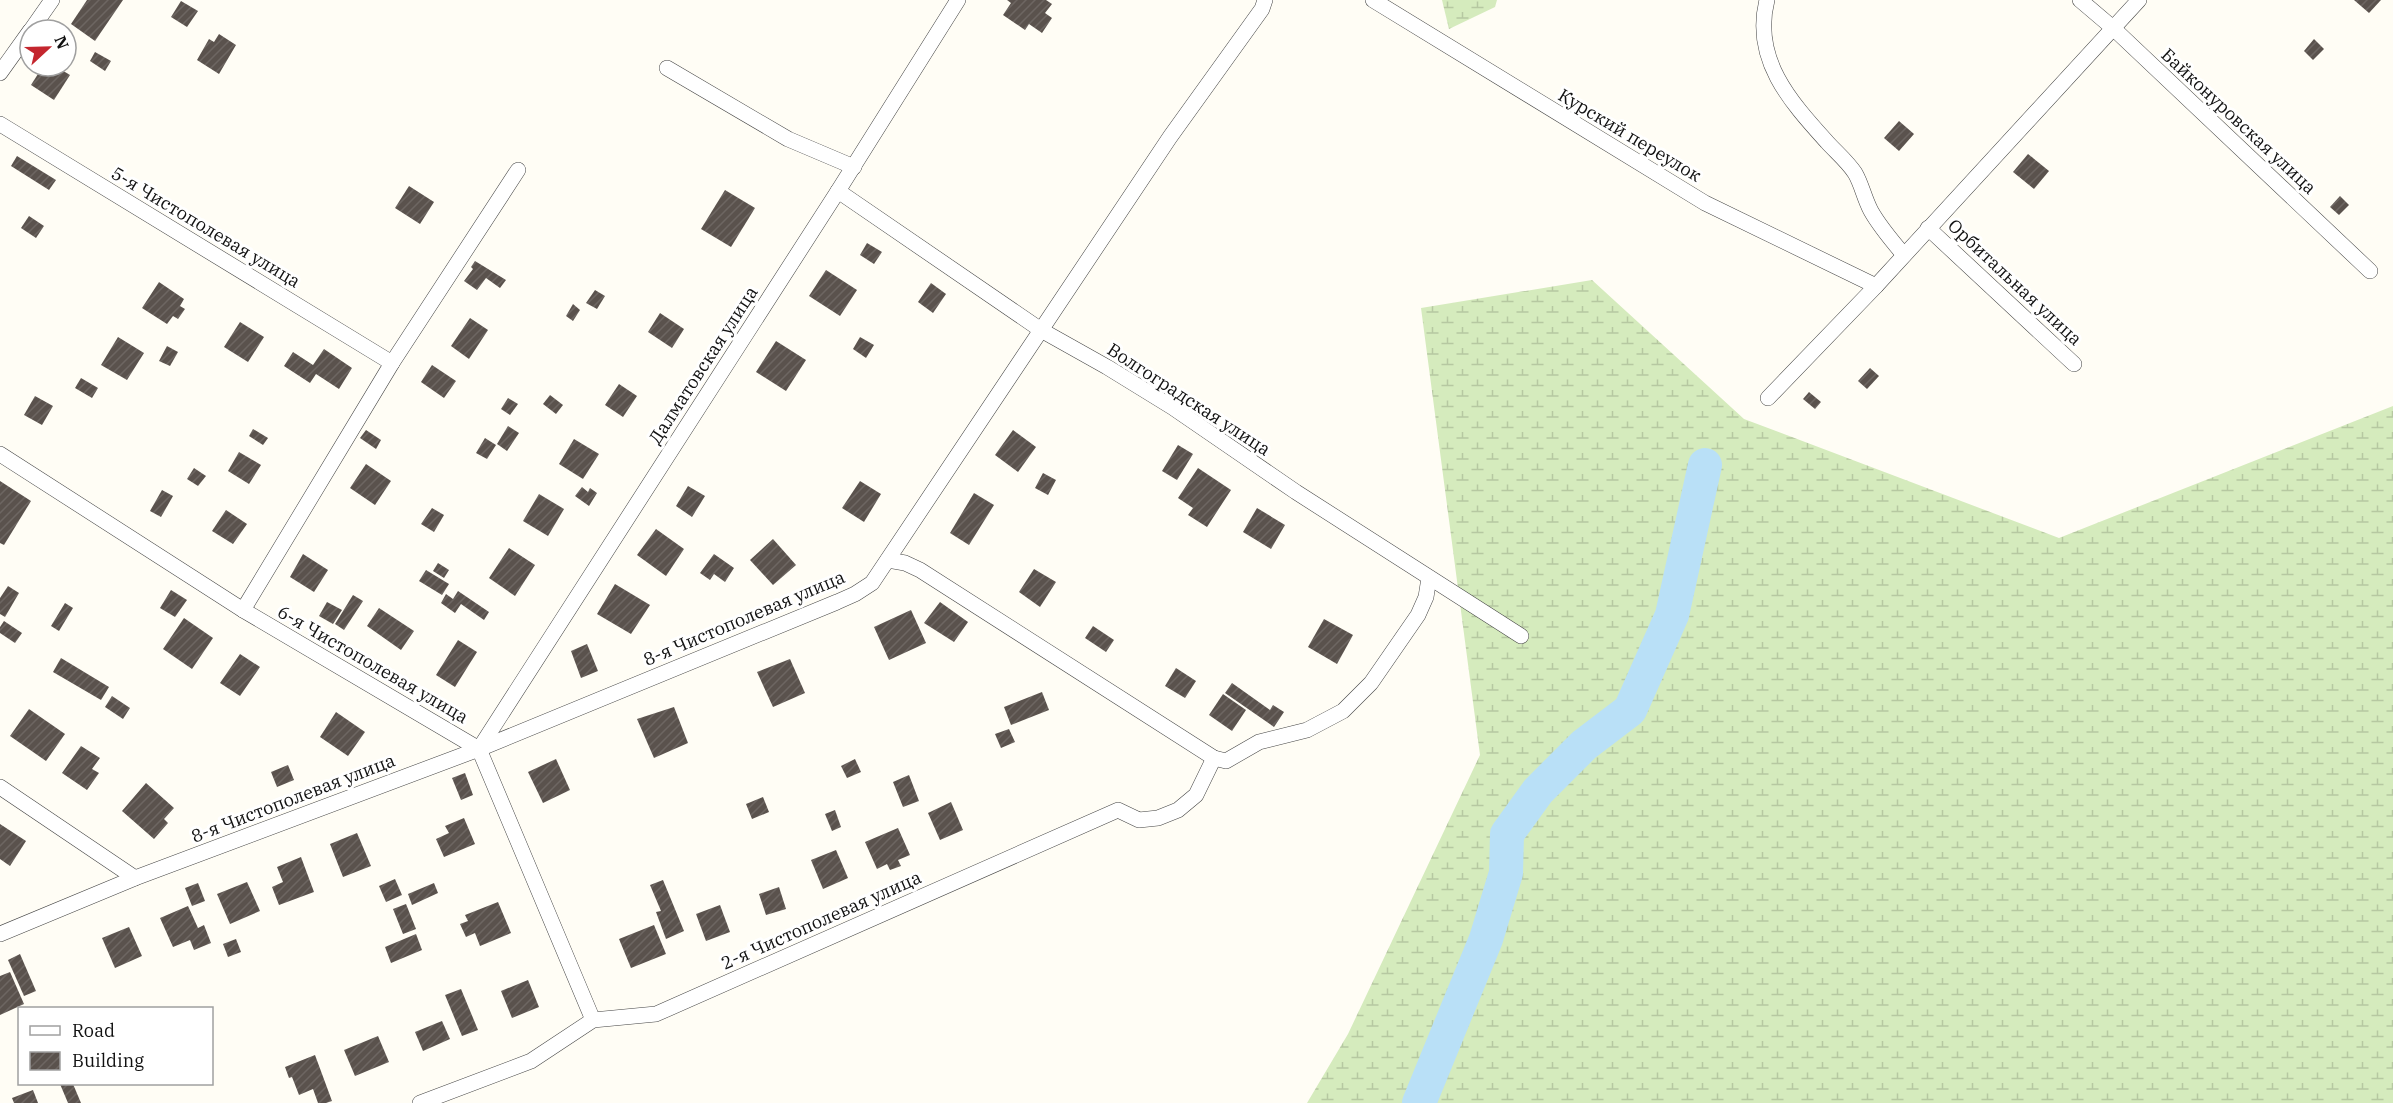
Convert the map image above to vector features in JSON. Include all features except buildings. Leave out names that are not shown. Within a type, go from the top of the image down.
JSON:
[{"type":"street","points":[[39,18],[52,0]]},
{"type":"street","name":"Далматовская улица","points":[[479,749],[854,166],[957,0]]},
{"type":"street","name":"8-я Чистополевая улица","points":[[0,934],[135,878],[479,749],[855,594],[872,583],[1170,137],[1262,9],[1265,0]]},
{"type":"street","name":"Курский переулок","points":[[1373,0],[1705,203],[1876,286]]},
{"type":"street","points":[[1767,0],[1764,32],[1767,58],[1776,78],[1826,141],[1853,170],[1881,228],[1904,255]]},
{"type":"street","name":"Байконуровская улица","points":[[2080,0],[2113,28],[2370,272]]},
{"type":"street","points":[[1768,398],[1876,286],[2139,0]]},
{"type":"street","points":[[0,73],[18,48]]},
{"type":"street","points":[[667,68],[788,139],[854,166]]},
{"type":"street","name":"5-я Чистополевая улица","points":[[0,124],[392,363]]},
{"type":"street","points":[[243,610],[392,363],[518,170]]},
{"type":"street","name":"Волгоградская улица","points":[[838,191],[1041,330],[1172,407],[1296,492],[1521,636]]},
{"type":"street","name":"Орбитальная улица","points":[[1928,228],[2074,364]]},
{"type":"street","name":"6-я Чистополевая улица","points":[[0,454],[243,610],[479,749]]},
{"type":"street","points":[[888,560],[905,563],[920,570],[1214,758],[1226,761],[1259,742],[1308,730],[1343,711],[1371,683],[1418,615],[1426,597],[1429,578]]},
{"type":"street","points":[[479,749],[593,1020]]},
{"type":"street","name":"2-я Чистополевая улица","points":[[420,1103],[531,1061],[593,1020],[656,1014],[1118,810],[1139,820],[1158,818],[1178,810],[1196,795],[1214,758]]},
{"type":"street","points":[[0,787],[135,878]]},
{"type":"green space","points":[[1442,0],[1497,0],[1495,7],[1449,29]]},
{"type":"green space","points":[[1592,280],[1744,419],[2059,538],[2393,406],[2393,1103],[1307,1103],[1348,1034],[1480,755],[1421,308]]},
{"type":"waterway","points":[[1419,1103],[1486,939],[1506,873],[1507,834],[1538,791],[1584,745],[1630,710],[1672,615],[1705,465]]}]
